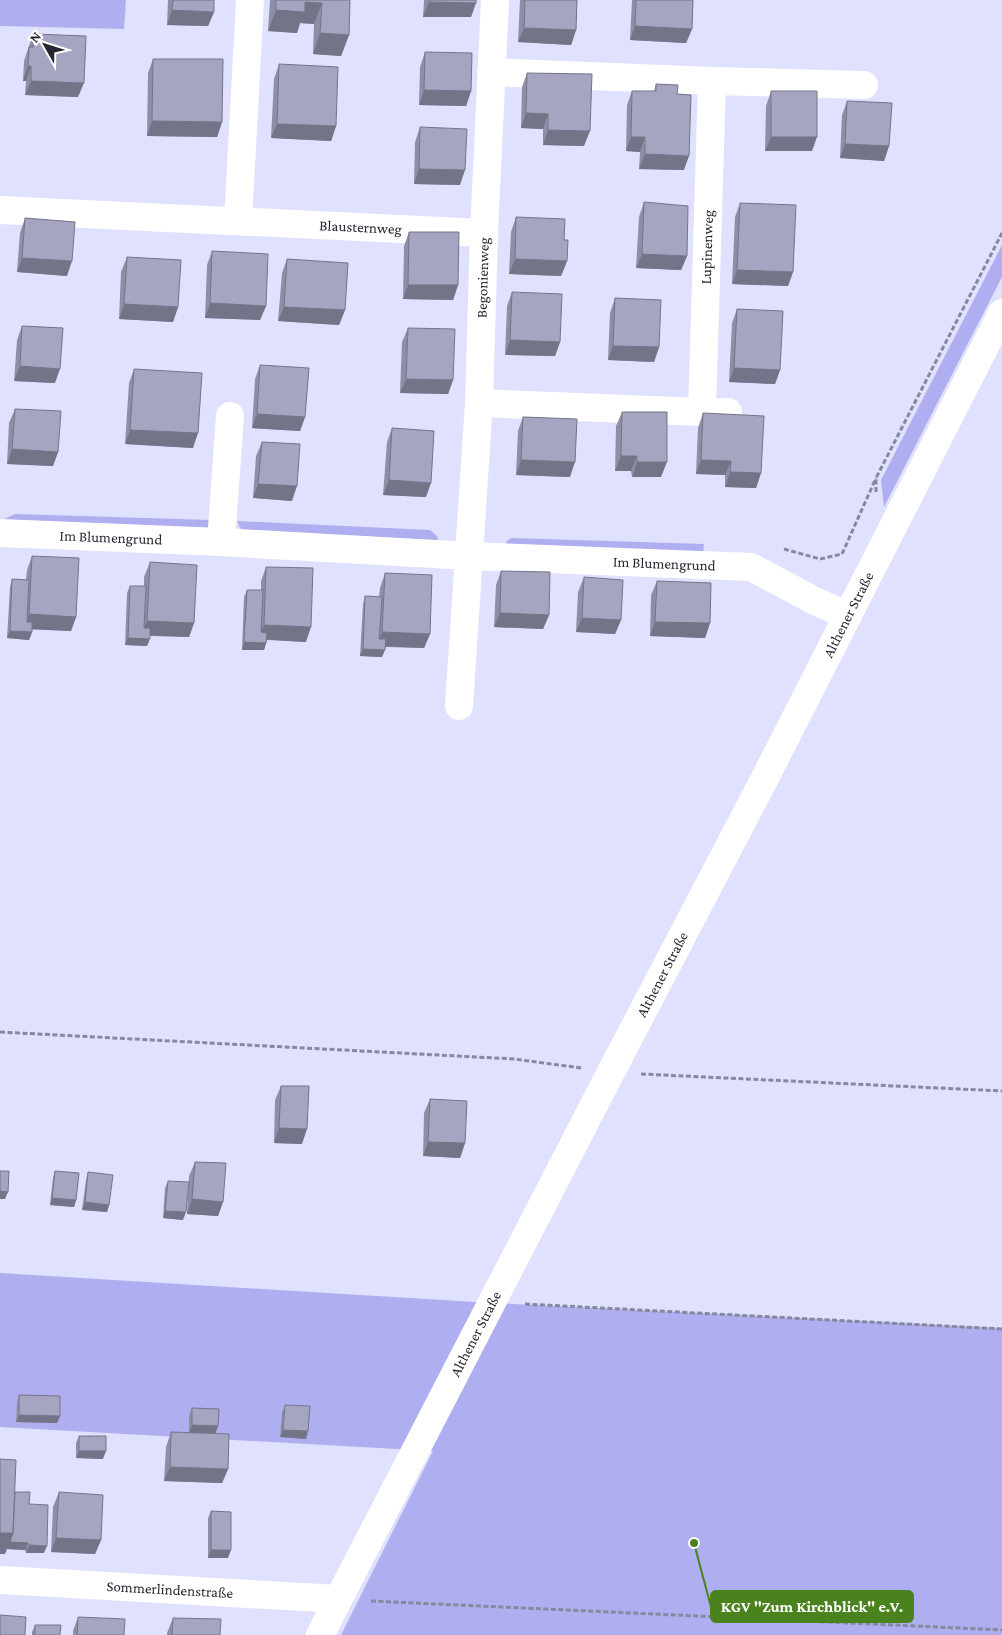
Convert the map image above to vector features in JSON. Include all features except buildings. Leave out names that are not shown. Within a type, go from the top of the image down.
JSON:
[{"type":"street","points":[[238,221],[250,0]]},
{"type":"street","name":"Begonienweg","points":[[469,556],[479,403],[484,233],[495,0]]},
{"type":"street","points":[[492,72],[864,85]]},
{"type":"street","name":"Lupinenweg","points":[[479,403],[715,412],[712,81]]},
{"type":"street","name":"Blausternweg","points":[[0,210],[484,233]]},
{"type":"street","name":"Althener Straße","points":[[320,1635],[766,776],[1002,313]]},
{"type":"street","points":[[221,542],[230,416]]},
{"type":"street","name":"Im Blumengrund","points":[[0,533],[221,542],[469,556],[751,567],[848,616]]},
{"type":"street","points":[[459,706],[469,556]]},
{"type":"street","name":"Sommerlindenstraße","points":[[0,1580],[338,1599]]},
{"type":"path","points":[[876,498],[876,478],[1002,233]]},
{"type":"path","points":[[0,1032],[514,1059],[611,1072],[1002,1092]]},
{"type":"path","points":[[492,1302],[1002,1329]]},
{"type":"path","points":[[338,1599],[1002,1630]]},
{"type":"shaded area","points":[[0,0],[126,0],[124,29],[0,26]]},
{"type":"shaded area","points":[[1002,245],[1002,277],[884,507],[881,480]]},
{"type":"shaded area","points":[[15,514],[210,520],[209,530],[0,521]]},
{"type":"shaded area","points":[[237,521],[430,530],[437,536],[438,540],[246,531],[240,528]]},
{"type":"shaded area","points":[[511,538],[704,544],[703,553],[506,548],[506,542]]},
{"type":"shaded area","points":[[0,1273],[475,1302],[1002,1328],[1002,1635],[341,1635],[433,1451],[0,1427]]},
{"type":"place","name":"KGV \"Zum Kirchblick\" e.V.","points":[[694,1543]]}]
